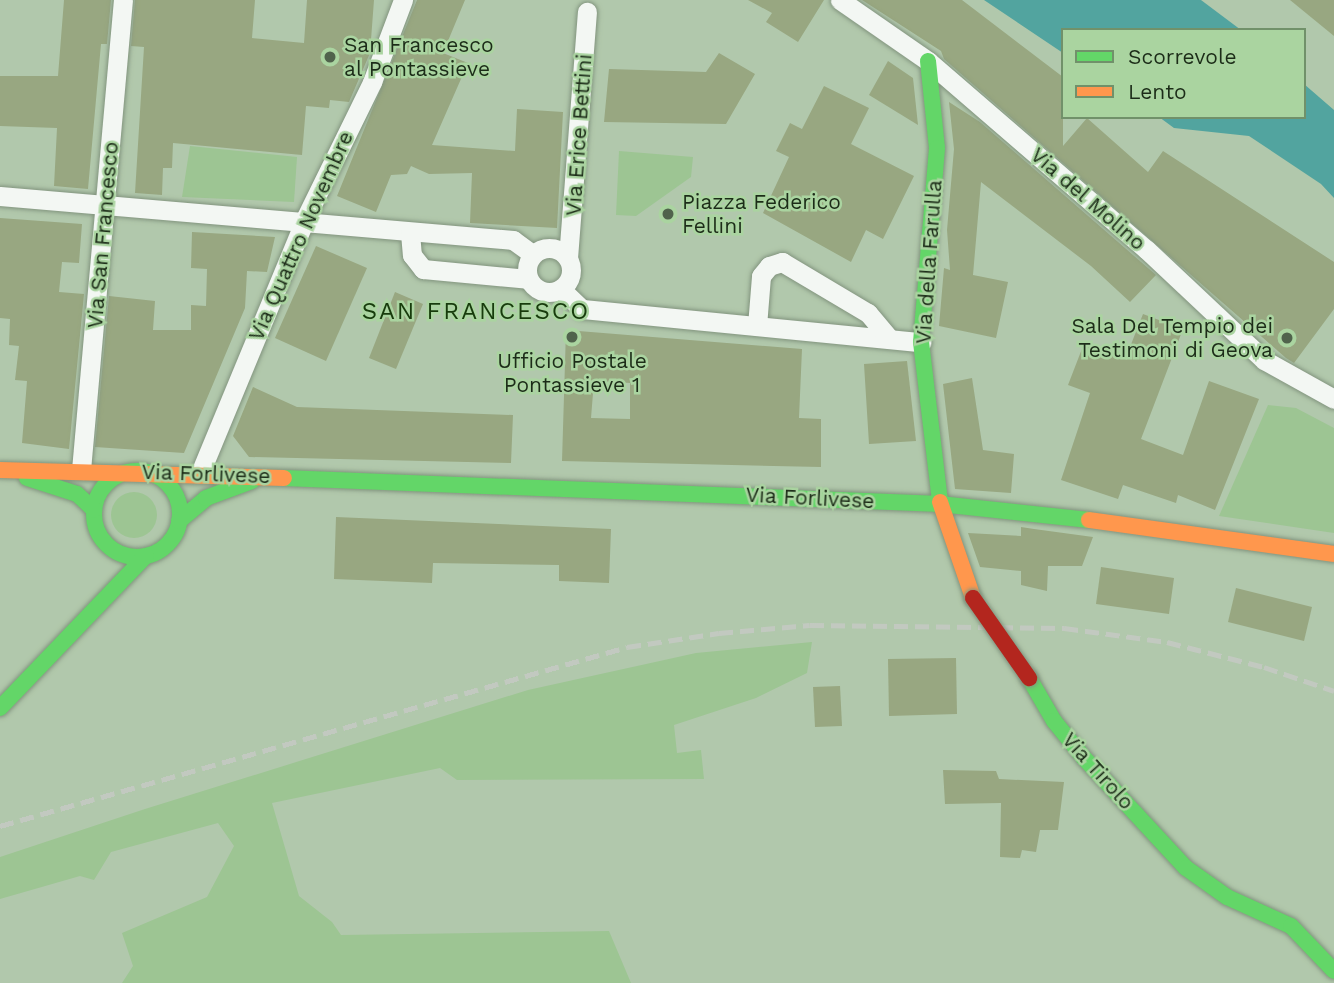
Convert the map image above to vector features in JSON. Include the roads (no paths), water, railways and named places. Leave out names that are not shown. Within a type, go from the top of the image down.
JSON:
[{"type":"street","name":"Via San Francesco","points":[[81,470],[107,204],[123,0]]},
{"type":"street","name":"Via Quattro Novembre","points":[[200,473],[305,219],[372,82],[403,0]]},
{"type":"street","name":"Via del Molino","points":[[840,0],[929,61],[1147,250],[1264,360],[1334,399]]},
{"type":"street","name":"Via Erice Bettini","points":[[562,289],[570,276],[568,258],[587,12]]},
{"type":"street","name":"Via della Farulla","points":[[929,61],[937,148],[921,342],[940,504]]},
{"type":"street","points":[[0,196],[305,219],[410,233],[513,240],[532,254]]},
{"type":"street","points":[[410,233],[412,255],[423,269],[528,279],[541,291],[562,289],[582,309],[921,342]]},
{"type":"street","points":[[532,254],[555,248],[568,258]]},
{"type":"street","points":[[528,279],[532,254]]},
{"type":"street","points":[[757,326],[761,276],[768,266],[782,262],[867,313],[890,339]]},
{"type":"street","name":"Via Forlivese","points":[[0,470],[200,473],[940,504],[1036,512],[1334,554]]},
{"type":"street","name":"Via Forlivese","points":[[0,470],[77,494],[94,510],[106,484],[130,471],[148,472],[163,480],[174,492],[179,521]]},
{"type":"street","points":[[179,521],[200,473]]},
{"type":"street","name":"Via Forlivese","points":[[79,629],[146,556],[168,543],[179,521],[206,499],[241,483],[282,476]]},
{"type":"street","name":"Via Tirolo","points":[[940,504],[973,598],[1029,678],[1054,721],[1084,758],[1185,868],[1227,897],[1291,926],[1334,971]]},
{"type":"street","points":[[0,708],[79,629],[101,593],[105,566],[102,539],[94,510]]},
{"type":"street","points":[[102,539],[127,556],[146,556]]},
{"type":"water","points":[[984,0],[1201,0],[1238,28],[1061,28],[1061,52]]},
{"type":"water","points":[[1306,86],[1334,110],[1334,198],[1321,184],[1249,136],[1174,128],[1162,119],[1306,119]]},
{"type":"railway","points":[[0,826],[627,647],[719,633],[810,625],[1064,628],[1167,642],[1264,667],[1334,691]]},
{"type":"place","name":"San Francesco al Pontassieve","points":[[330,57]]},
{"type":"place","name":"Piazza Federico Fellini","points":[[668,214]]},
{"type":"place","name":"Ufficio Postale Pontassieve 1","points":[[572,337]]},
{"type":"place","name":"Sala Del Tempio dei Testimoni di Geova","points":[[1287,338]]},
{"type":"district","name":"SAN FRANCESCO","points":[[476,312]]}]
